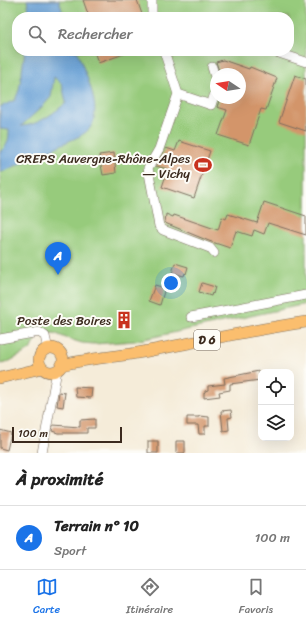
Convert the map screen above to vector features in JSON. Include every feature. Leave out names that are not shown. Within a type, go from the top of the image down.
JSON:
[{"type":"main road","name":"D 6","points":[[272,327],[306,318]]},
{"type":"main road","name":"D 6","points":[[0,378],[50,367],[306,322]]},
{"type":"main road","points":[[48,349],[53,349],[60,353],[62,359],[50,367],[41,354],[48,349]]},
{"type":"main road","name":"D 6","points":[[60,353],[95,359]]},
{"type":"main road","name":"D 6","points":[[0,374],[19,369],[50,367]]},
{"type":"street","points":[[152,0],[152,12]]},
{"type":"street","points":[[166,56],[178,94],[159,149],[148,168],[159,226],[163,230],[210,248],[214,253]]},
{"type":"street","points":[[288,56],[306,62]]},
{"type":"street","points":[[178,94],[211,104]]},
{"type":"street","points":[[191,317],[306,295]]},
{"type":"street","points":[[0,339],[39,332],[45,336],[48,349]]},
{"type":"street","points":[[42,453],[54,391],[50,367]]},
{"type":"green space","name":"CREPS Auvergne-Rhône-Alpes — Vichy","points":[[0,0],[306,0],[306,304],[135,341],[94,344],[82,343],[54,333],[37,336],[30,350],[6,363],[0,364]]},
{"type":"water","points":[[27,0],[59,0],[63,12],[29,12]]},
{"type":"water","points":[[24,56],[79,56],[94,100],[94,120],[90,128],[80,136],[0,173],[0,152],[8,142],[9,130],[0,129],[0,107],[15,100],[19,90]],"holes":[[[54,77],[62,84],[66,103],[51,115],[33,124],[21,126],[51,97]]]},
{"type":"building","points":[[83,0],[137,0],[141,12],[87,12]]},
{"type":"building","points":[[96,56],[118,56],[98,63]]},
{"type":"building","points":[[223,60],[249,69],[250,67],[277,78],[266,110],[261,109],[249,145],[218,135],[227,110],[217,107],[218,104],[246,104],[246,68],[218,68],[216,62]]},
{"type":"building","points":[[295,75],[306,79],[306,131],[279,122]]},
{"type":"building","points":[[179,141],[210,151],[194,198],[162,187],[168,169],[156,166],[166,148],[175,151]]},
{"type":"building","points":[[114,153],[116,173],[103,175],[99,155]]},
{"type":"building","points":[[264,202],[306,216],[306,235],[268,223],[264,234],[254,230],[252,236],[236,231],[230,248],[165,223],[166,214],[173,217],[174,215],[218,230],[222,217],[226,219],[228,214],[257,223]]},
{"type":"building","points":[[175,263],[188,267],[184,276],[172,273]]},
{"type":"building","points":[[202,283],[215,287],[211,296],[199,292]]},
{"type":"building","points":[[155,285],[165,288],[160,305],[149,301]]},
{"type":"building","points":[[258,371],[258,380],[230,384],[230,390],[219,392],[220,396],[204,398],[204,393],[208,390],[208,386],[225,384],[224,378]]},
{"type":"building","points":[[75,387],[92,388],[91,398],[76,397]]},
{"type":"building","points":[[59,392],[65,393],[63,407],[57,406]]},
{"type":"building","points":[[231,410],[232,417],[228,418],[229,430],[223,431],[221,411]]},
{"type":"building","points":[[187,417],[209,417],[209,426],[205,426],[205,434],[199,434],[198,425],[187,425]]},
{"type":"building","points":[[95,419],[95,428],[87,428],[87,433],[58,433],[52,431],[53,425],[80,427],[80,420]]},
{"type":"building","points":[[0,430],[11,433],[7,450],[0,448]]},
{"type":"building","points":[[148,441],[158,441],[158,453],[148,453]]},
{"type":"building","points":[[176,441],[185,441],[185,453],[176,453]]},
{"type":"place","name":"CREPS Auvergne-Rhône-Alpes — Vichy","points":[[203,165]]},
{"type":"place","name":"Terrain n° 10","points":[[58,275]]},
{"type":"place","name":"Poste des Boires","points":[[124,320]]}]
